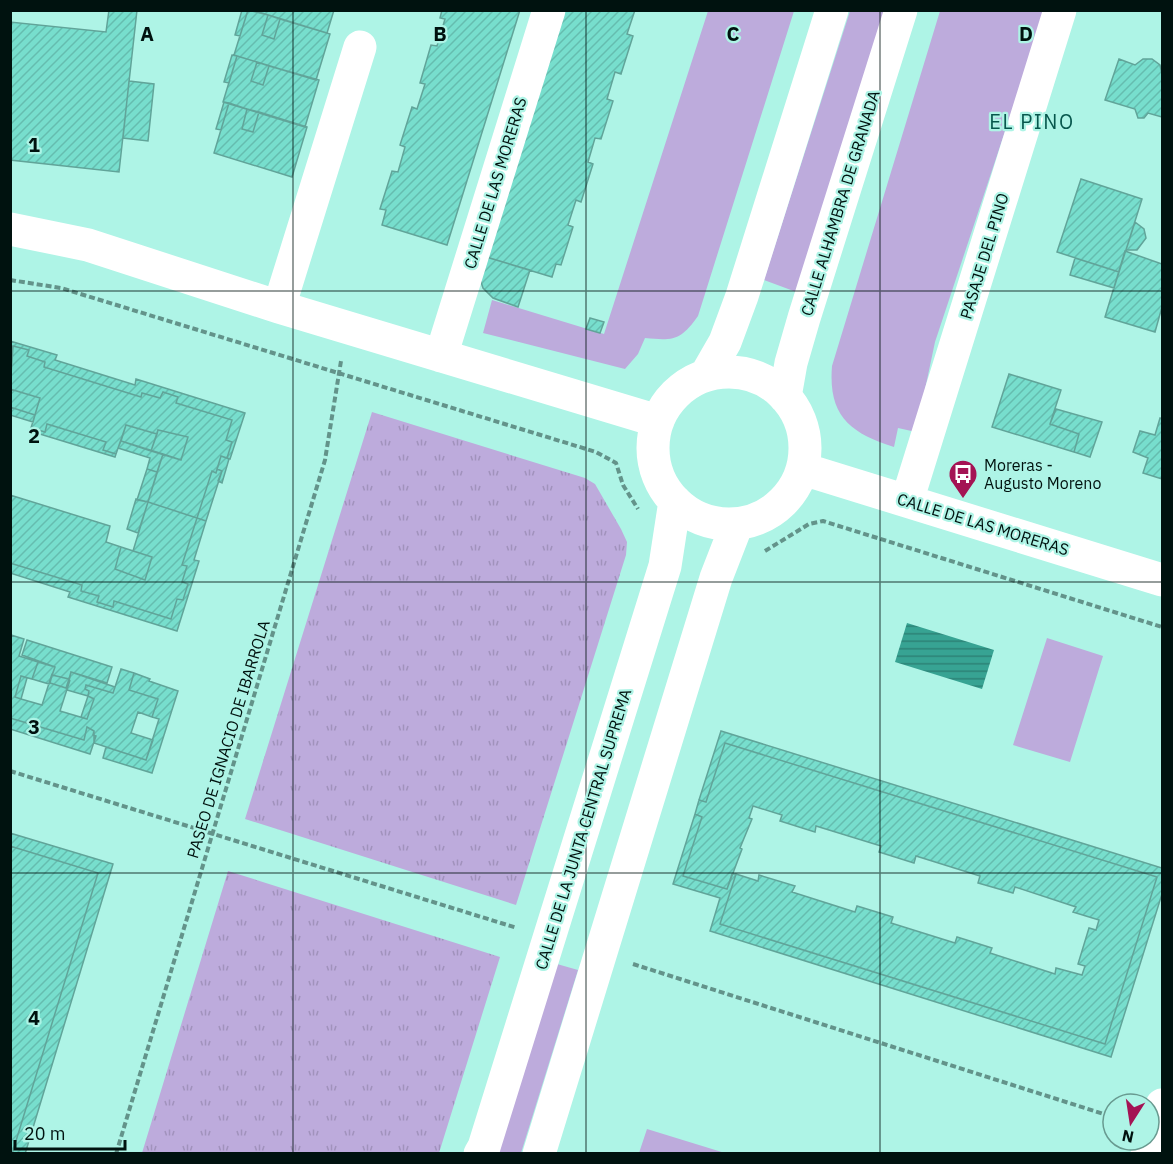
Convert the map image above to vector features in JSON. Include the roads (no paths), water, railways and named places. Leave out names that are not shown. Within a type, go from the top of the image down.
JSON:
[{"type":"street","name":"CALLE DE LAS MORERAS","points":[[441,356],[549,10]]},
{"type":"street","points":[[706,375],[725,342],[742,296],[832,10]]},
{"type":"street","name":"CALLE ALHAMBRA DE GRANADA","points":[[785,397],[801,330],[901,10]]},
{"type":"street","name":"PASAJE DEL PINO","points":[[907,501],[1060,10]]},
{"type":"street","points":[[279,307],[360,47]]},
{"type":"street","points":[[10,229],[88,245],[279,307],[658,421]]},
{"type":"street","points":[[727,372],[749,375],[768,383],[785,397],[799,418],[805,443],[803,468],[793,490],[778,506],[758,519],[736,524],[719,524],[703,520],[675,501],[662,484],[654,464],[653,442],[658,421],[676,393],[706,375],[727,372]]},
{"type":"street","name":"CALLE DE LAS MORERAS","points":[[803,468],[1162,580]]},
{"type":"street","name":"CALLE DE LA JUNTA CENTRAL SUPREMA","points":[[480,1154],[488,1136],[665,566],[675,501]]},
{"type":"street","points":[[539,1154],[716,578],[736,524]]},
{"type":"street","points":[[1147,1154],[1162,1106]]},
{"type":"place","name":"Moreras - Augusto Moreno","points":[[963,500]]},
{"type":"district","name":"EL PINO","points":[[1032,122]]}]
